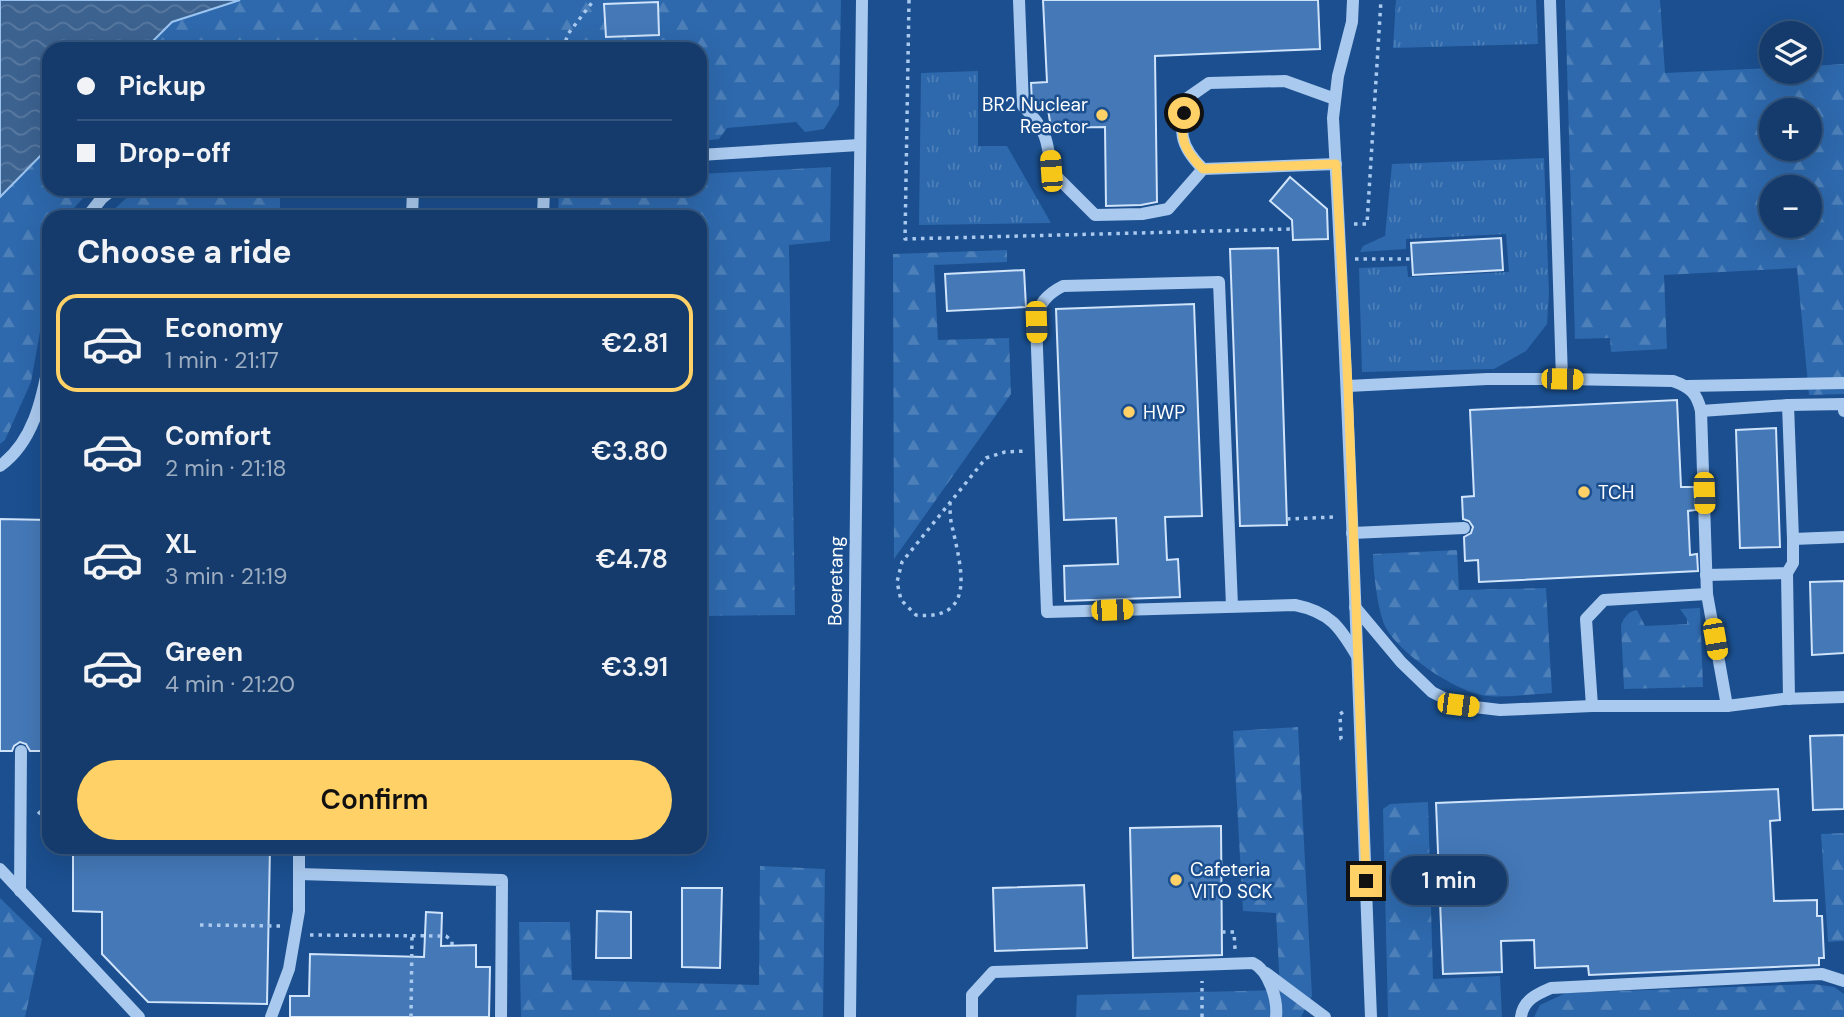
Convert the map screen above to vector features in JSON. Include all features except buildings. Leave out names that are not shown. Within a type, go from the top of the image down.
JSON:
[{"type":"street","name":"Boeretang","points":[[850,1017],[862,0]]},
{"type":"street","points":[[1019,0],[1023,106],[1048,140],[1051,171],[1095,215],[1142,214],[1168,209],[1203,169],[1336,164]]},
{"type":"street","points":[[1353,0],[1352,22],[1338,76],[1333,118],[1348,386],[1371,1017]]},
{"type":"street","points":[[1550,0],[1562,379]]},
{"type":"street","points":[[1203,169],[1187,153],[1181,128],[1186,99],[1209,83],[1285,81],[1335,99]]},
{"type":"street","points":[[707,155],[859,145]]},
{"type":"street","points":[[93,210],[104,196]]},
{"type":"street","points":[[1232,607],[1219,282],[1063,286],[1051,292],[1037,311],[1036,322],[1047,612],[1232,607],[1295,605],[1314,609],[1334,621],[1357,656]]},
{"type":"street","points":[[1348,386],[1488,379],[1673,381],[1688,386],[1844,383]]},
{"type":"street","points":[[1688,386],[1698,398],[1701,411],[1707,594],[1727,706]]},
{"type":"street","points":[[0,466],[26,438],[42,400]]},
{"type":"street","points":[[1701,411],[1844,404],[1844,411]]},
{"type":"street","points":[[1788,405],[1793,539],[1793,563],[1787,573],[1789,699]]},
{"type":"street","points":[[1352,533],[1464,528]]},
{"type":"street","points":[[1793,539],[1844,537]]},
{"type":"street","points":[[1706,575],[1787,573]]},
{"type":"street","points":[[1592,706],[1586,619],[1604,600],[1707,594]]},
{"type":"street","points":[[1355,607],[1409,670],[1432,692],[1458,705],[1500,710],[1592,706],[1727,706],[1789,699],[1844,697]]},
{"type":"street","points":[[20,891],[21,751]]},
{"type":"street","points":[[271,1017],[289,969],[299,911],[299,854]]},
{"type":"street","points":[[0,869],[137,1016]]},
{"type":"street","points":[[299,874],[502,880],[501,1017]]},
{"type":"street","points":[[972,1017],[972,995],[993,972],[1253,963],[1325,1017]]},
{"type":"street","points":[[1265,973],[1276,1004],[1276,1017]]},
{"type":"street","points":[[1521,1017],[1522,1009],[1532,996],[1551,988],[1822,974],[1844,981]]},
{"type":"path","points":[[565,42],[568,34],[594,0]]},
{"type":"path","points":[[909,0],[905,239],[1292,229]]},
{"type":"path","points":[[1339,225],[1367,224],[1381,0]]},
{"type":"path","points":[[1340,259],[1412,259]]},
{"type":"path","points":[[950,502],[952,527],[961,560],[961,590],[950,609],[933,617],[916,615],[901,600],[897,582],[902,562],[950,502],[986,458],[1004,452],[1039,450]]},
{"type":"path","points":[[1287,519],[1351,516]]},
{"type":"path","points":[[200,925],[446,936],[452,941],[452,946]]},
{"type":"path","points":[[1222,932],[1234,932],[1236,964]]},
{"type":"path","points":[[411,1017],[412,936]]},
{"type":"path","points":[[1202,965],[1202,1017]]},
{"type":"green space","points":[[240,0],[841,0],[839,105],[824,129],[805,132],[796,122],[727,128],[719,139],[707,140],[707,42],[152,42],[172,22]]},
{"type":"green space","points":[[1396,0],[1536,0],[1538,44],[1393,48]]},
{"type":"green space","points":[[1565,0],[1660,0],[1665,73],[1759,69],[1759,84],[1822,84],[1822,65],[1844,64],[1844,394],[1809,395],[1797,268],[1664,275],[1667,349],[1611,352],[1610,338],[1575,339]]},
{"type":"green space","points":[[978,71],[978,146],[1007,146],[1051,223],[919,225],[921,73]]},
{"type":"green space","points":[[42,154],[42,196],[85,196],[72,210],[42,210],[42,320],[31,382],[5,440],[0,444],[0,197]]},
{"type":"green space","points":[[1544,158],[1549,293],[1547,324],[1526,351],[1494,369],[1362,372],[1359,268],[1407,266],[1408,277],[1509,272],[1506,234],[1406,239],[1406,249],[1360,252],[1363,246],[1385,236],[1392,164]]},
{"type":"green space","points":[[831,167],[830,241],[789,245],[795,615],[707,616],[707,210],[558,210],[559,196],[707,196],[707,174]]},
{"type":"green space","points":[[128,196],[280,196],[280,210],[114,210]]},
{"type":"green space","points":[[1007,250],[1007,262],[934,265],[938,340],[1009,338],[1011,394],[894,559],[893,254]]},
{"type":"green space","points":[[1457,550],[1459,590],[1546,588],[1552,693],[1498,697],[1481,695],[1456,686],[1415,659],[1386,628],[1378,603],[1373,554]]},
{"type":"green space","points":[[1700,608],[1703,687],[1624,689],[1621,625],[1627,615],[1637,610],[1645,626],[1687,624],[1687,619],[1680,609]]},
{"type":"green space","points":[[1298,727],[1312,996],[1301,1017],[1076,1017],[1077,995],[1280,990],[1276,913],[1243,911],[1233,731]]},
{"type":"green space","points":[[1428,802],[1433,979],[1500,976],[1502,1017],[1388,1017],[1383,809],[1390,804]]},
{"type":"green space","points":[[1844,833],[1844,941],[1828,942],[1821,834]]},
{"type":"green space","points":[[760,866],[825,869],[823,1017],[521,1017],[519,922],[570,922],[572,980],[759,985]]},
{"type":"green space","points":[[0,898],[42,939],[25,1017],[0,1017]]},
{"type":"green space","points":[[1814,984],[1834,987],[1844,994],[1844,1017],[1534,1017],[1540,1005],[1566,993]]},
{"type":"water","points":[[0,0],[240,0],[172,22],[152,42],[42,42],[42,154],[0,197]]},
{"type":"place","name":"BR2 Nuclear Reactor","points":[[1102,115]]},
{"type":"place","name":"HWP","points":[[1129,412]]},
{"type":"place","name":"TCH","points":[[1584,492]]},
{"type":"place","name":"Cafeteria VITO SCK","points":[[1176,880]]},
{"type":"route","points":[[1184,113],[1181,128],[1187,153],[1203,169],[1336,164],[1348,386],[1366,881]]}]
